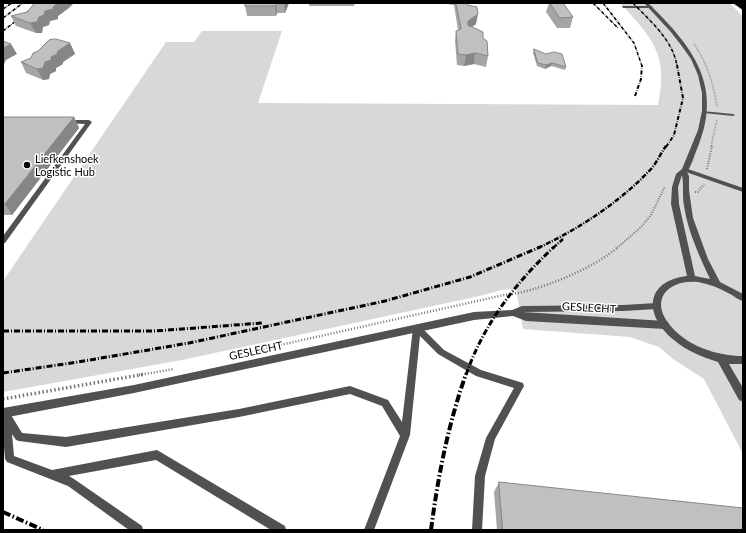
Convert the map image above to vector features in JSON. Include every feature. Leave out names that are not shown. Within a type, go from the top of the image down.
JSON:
[{"type":"highway","points":[[736,3],[743,8]]},
{"type":"street","points":[[649,5],[680,38],[693,58],[699,70],[704,92],[704,112],[701,130],[684,171],[679,174],[675,187],[675,204],[692,279]]},
{"type":"street","points":[[684,171],[686,176],[685,190],[689,215],[702,255],[717,284]]},
{"type":"street","points":[[743,298],[717,284],[692,279],[677,280],[665,285],[658,294],[657,306],[665,325],[689,346],[722,360],[743,360]]},
{"type":"street","name":"GESLECHT","points":[[4,413],[147,386],[417,328],[480,316],[513,313],[522,309],[623,308],[657,306]]},
{"type":"street","name":"GESLECHT","points":[[513,313],[526,317],[665,325]]},
{"type":"street","points":[[722,360],[743,397]]},
{"type":"lane","points":[[623,7],[649,5]]},
{"type":"lane","points":[[704,112],[734,115]]},
{"type":"lane","points":[[3,241],[6,234],[89,122],[58,122]]},
{"type":"lane","points":[[684,171],[743,190]]},
{"type":"lane","points":[[369,530],[404,435],[417,328]]},
{"type":"lane","points":[[417,328],[441,352],[448,356],[479,373],[520,386],[491,438],[480,476],[477,530]]},
{"type":"lane","points":[[4,413],[19,438],[66,442],[239,413],[350,390],[385,403],[404,435]]},
{"type":"lane","points":[[4,413],[10,459],[71,482],[138,530]]},
{"type":"lane","points":[[51,475],[157,455],[281,530]]},
{"type":"path","points":[[228,357],[504,295],[518,294],[552,283],[597,262],[614,251],[641,227],[651,215],[665,186],[669,185],[675,187]]},
{"type":"path","points":[[3,399],[175,368]]},
{"type":"shaded area","points":[[620,3],[730,3],[743,17],[743,454],[704,379],[673,359],[659,347],[630,337],[523,329],[516,289],[501,290],[484,295],[182,360],[3,392],[3,281],[166,42],[194,42],[202,31],[282,31],[258,103],[658,105],[661,87],[661,72],[655,48],[649,37]]},
{"type":"building","points":[[35,3],[58,3],[53,9],[45,11],[44,15],[39,17],[37,22],[30,23],[11,16],[27,12]]},
{"type":"building","points":[[246,3],[276,3],[275,6],[245,6]]},
{"type":"building","points":[[456,3],[467,3],[467,5],[477,7],[478,14],[468,21],[468,26],[483,32],[483,38],[487,41],[488,56],[475,53],[466,55],[458,54],[456,31],[461,29]]},
{"type":"building","points":[[550,3],[563,3],[573,17],[560,18]]},
{"type":"building","points":[[56,39],[70,43],[51,57],[51,60],[45,62],[43,68],[37,69],[21,62],[31,58],[33,53],[38,51],[49,40]]},
{"type":"building","points":[[3,41],[11,44],[3,48]]},
{"type":"building","points":[[534,49],[546,54],[554,52],[562,54],[566,67],[552,63],[546,65],[538,63]]},
{"type":"building","name":"Liefkenshoek Logistic Hub","points":[[3,117],[74,117],[5,204],[3,204]]},
{"type":"building","points":[[499,482],[743,508],[743,530],[503,530]]},
{"type":"railway","points":[[3,9],[12,3]]},
{"type":"railway","points":[[3,18],[23,3]]},
{"type":"railway","points":[[3,31],[39,3]]},
{"type":"railway","points":[[593,3],[618,28]]},
{"type":"railway","points":[[603,3],[634,43],[642,66]]},
{"type":"railway","points":[[633,3],[666,39],[675,57],[677,66]]},
{"type":"railway","points":[[666,147],[674,135],[683,98],[677,65]]},
{"type":"railway","points":[[635,96],[641,79],[642,66]]},
{"type":"railway","points":[[538,248],[584,223],[626,193],[651,169],[666,146]]},
{"type":"railway","points":[[553,248],[563,239]]},
{"type":"railway","points":[[3,373],[189,343],[385,301],[470,277],[540,247]]},
{"type":"railway","points":[[466,375],[482,339],[502,305],[540,260],[554,247]]},
{"type":"railway","points":[[3,331],[155,331],[262,323]]},
{"type":"railway","points":[[431,530],[444,451],[466,374]]},
{"type":"railway","points":[[3,512],[43,530]]},
{"type":"place","name":"Liefkenshoek Logistic Hub","points":[[27,165]]}]
